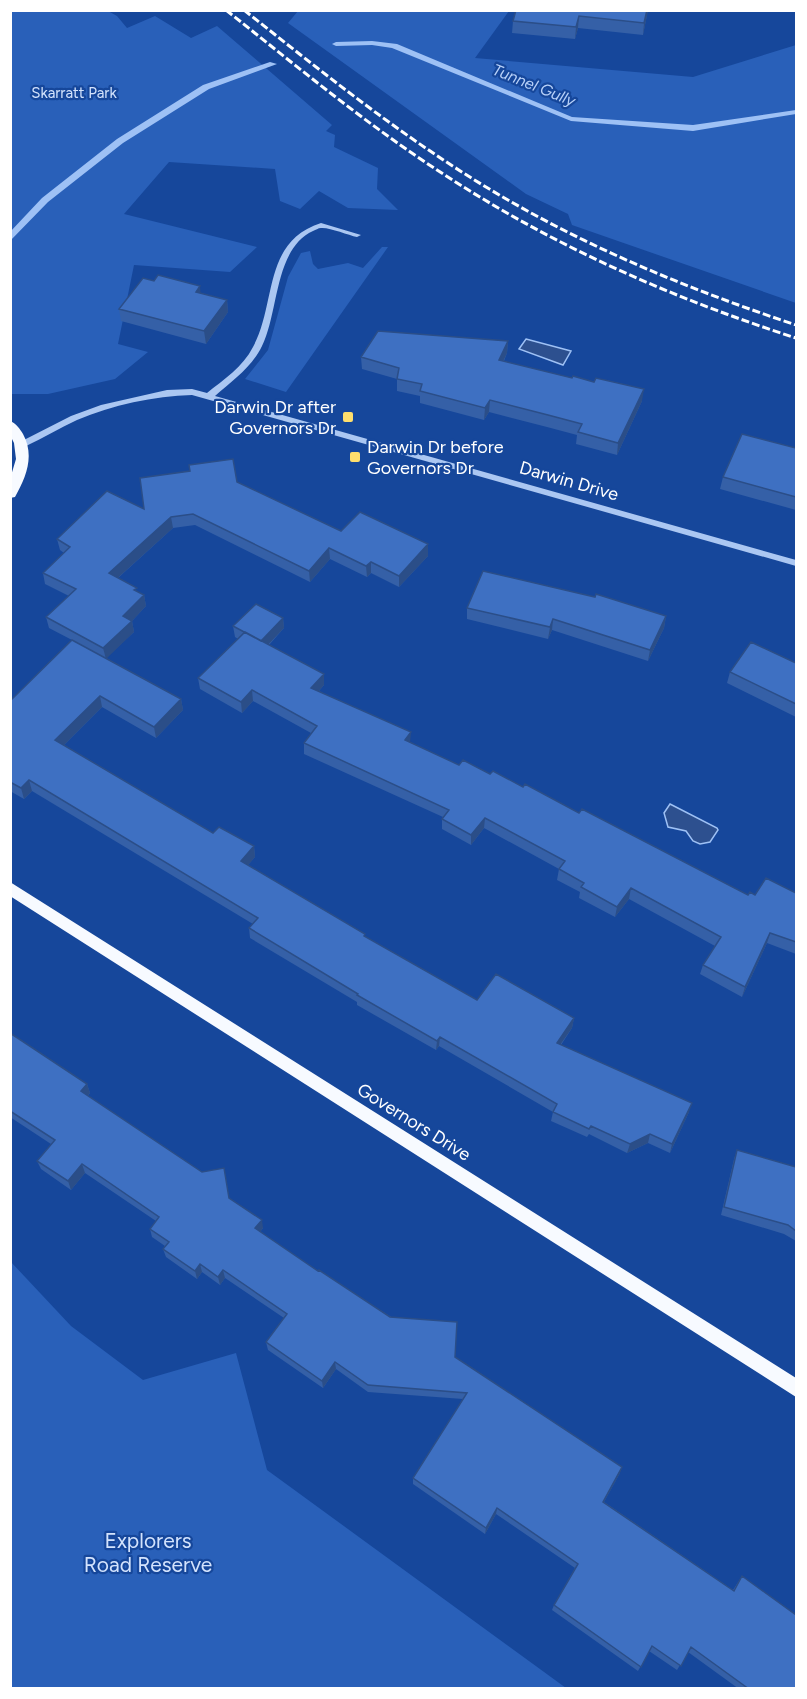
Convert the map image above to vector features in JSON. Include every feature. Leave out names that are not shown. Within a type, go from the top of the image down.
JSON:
[{"type":"main road","points":[[10,425],[23,444],[22,468],[10,494]]},
{"type":"main road","name":"Governors Drive","points":[[10,888],[796,1388]]},
{"type":"street","points":[[209,396],[252,356],[265,327],[280,266],[297,237],[321,225],[357,235]]},
{"type":"street","name":"Darwin Drive","points":[[23,444],[74,418],[101,408],[167,393],[186,392],[209,396],[796,563]]},
{"type":"green space","name":"Skarratt Park","points":[[10,11],[108,11],[117,16],[127,28],[155,16],[191,38],[217,26],[332,125],[326,131],[335,135],[334,147],[378,168],[377,189],[398,210],[348,208],[319,191],[300,209],[280,201],[275,169],[169,162],[124,214],[257,247],[230,272],[134,265],[118,344],[148,352],[115,379],[48,394],[11,394]]},
{"type":"green space","points":[[298,11],[509,11],[475,58],[693,77],[796,45],[796,303],[572,225],[568,214],[526,194],[288,23]]},
{"type":"green space","points":[[382,247],[388,247],[286,392],[245,379],[268,350],[288,277],[301,253],[310,251],[313,264],[318,269],[348,263],[363,268]]},
{"type":"green space","name":"Explorers Road Reserve","points":[[11,1262],[71,1326],[143,1380],[236,1353],[267,1470],[566,1688],[11,1688]]},
{"type":"shaded area","points":[[526,339],[571,351],[563,365],[519,349]]},
{"type":"shaded area","points":[[670,804],[717,828],[710,842],[700,844],[693,841],[686,831],[668,827],[664,813]]},
{"type":"building","points":[[516,10],[647,10],[644,23],[579,16],[576,27],[513,21]]},
{"type":"building","points":[[158,275],[200,286],[196,292],[227,300],[204,331],[119,309],[143,278],[154,281]]},
{"type":"building","points":[[378,331],[508,341],[499,360],[572,378],[573,376],[594,382],[596,378],[644,389],[618,443],[578,432],[582,424],[548,415],[490,400],[485,408],[420,391],[422,384],[397,379],[399,368],[361,357]]},
{"type":"building","points":[[742,434],[796,448],[796,497],[723,477]]},
{"type":"building","points":[[233,459],[237,482],[341,531],[360,512],[428,544],[399,576],[371,562],[366,566],[329,548],[309,571],[193,514],[171,517],[109,573],[137,588],[134,590],[144,595],[123,616],[132,621],[103,648],[46,617],[76,589],[43,573],[70,547],[57,539],[107,491],[144,509],[140,478],[190,471],[189,465]]},
{"type":"building","points":[[483,571],[595,597],[596,594],[666,616],[650,650],[553,619],[550,627],[467,608]]},
{"type":"building","points":[[256,604],[283,618],[261,641],[233,626]]},
{"type":"building","points":[[245,632],[324,674],[311,688],[411,732],[405,740],[459,765],[463,760],[490,774],[493,771],[523,787],[525,784],[579,813],[582,809],[748,895],[750,892],[755,895],[766,878],[796,893],[796,942],[770,933],[745,987],[703,965],[721,937],[631,888],[617,907],[581,887],[584,883],[559,869],[565,861],[485,818],[471,835],[442,819],[449,810],[304,743],[317,726],[252,690],[241,702],[198,678]]},
{"type":"building","points":[[72,640],[181,699],[154,727],[100,696],[55,740],[213,833],[219,827],[254,846],[241,861],[365,934],[364,936],[477,1000],[496,974],[574,1018],[557,1043],[692,1103],[672,1144],[650,1134],[630,1144],[591,1126],[589,1129],[553,1112],[557,1104],[440,1037],[437,1041],[249,928],[258,918],[29,780],[21,788],[10,782],[10,701]]},
{"type":"building","points":[[751,642],[796,663],[796,704],[730,672]]},
{"type":"building","points":[[10,1033],[87,1084],[81,1091],[202,1172],[224,1168],[229,1198],[262,1220],[255,1228],[318,1271],[390,1317],[457,1322],[455,1357],[622,1467],[603,1502],[734,1591],[742,1576],[796,1615],[796,1689],[749,1689],[691,1647],[681,1666],[652,1646],[641,1667],[554,1605],[578,1564],[497,1508],[486,1528],[413,1478],[467,1393],[368,1385],[335,1362],[322,1381],[266,1342],[287,1314],[223,1270],[218,1277],[200,1264],[195,1271],[163,1249],[169,1242],[150,1229],[159,1217],[82,1164],[68,1181],[37,1161],[55,1140],[10,1111]]},
{"type":"building","points":[[737,1150],[796,1167],[796,1231],[788,1225],[724,1207]]},
{"type":"waterway","name":"Tunnel Gully","points":[[336,44],[372,43],[394,46],[571,119],[693,128],[796,112]]},
{"type":"waterway","name":"Tunnel Gully","points":[[10,238],[45,200],[120,141],[206,87],[273,64]]},
{"type":"railway","points":[[226,10],[336,98],[393,140],[492,204],[618,270],[706,306],[796,338]]},
{"type":"railway","points":[[244,10],[392,124],[486,187],[560,228],[637,265],[716,297],[796,325]]},
{"type":"place","name":"Darwin Dr after Governors Dr","points":[[348,417]]},
{"type":"place","name":"Darwin Dr before Governors Dr","points":[[355,457]]}]
